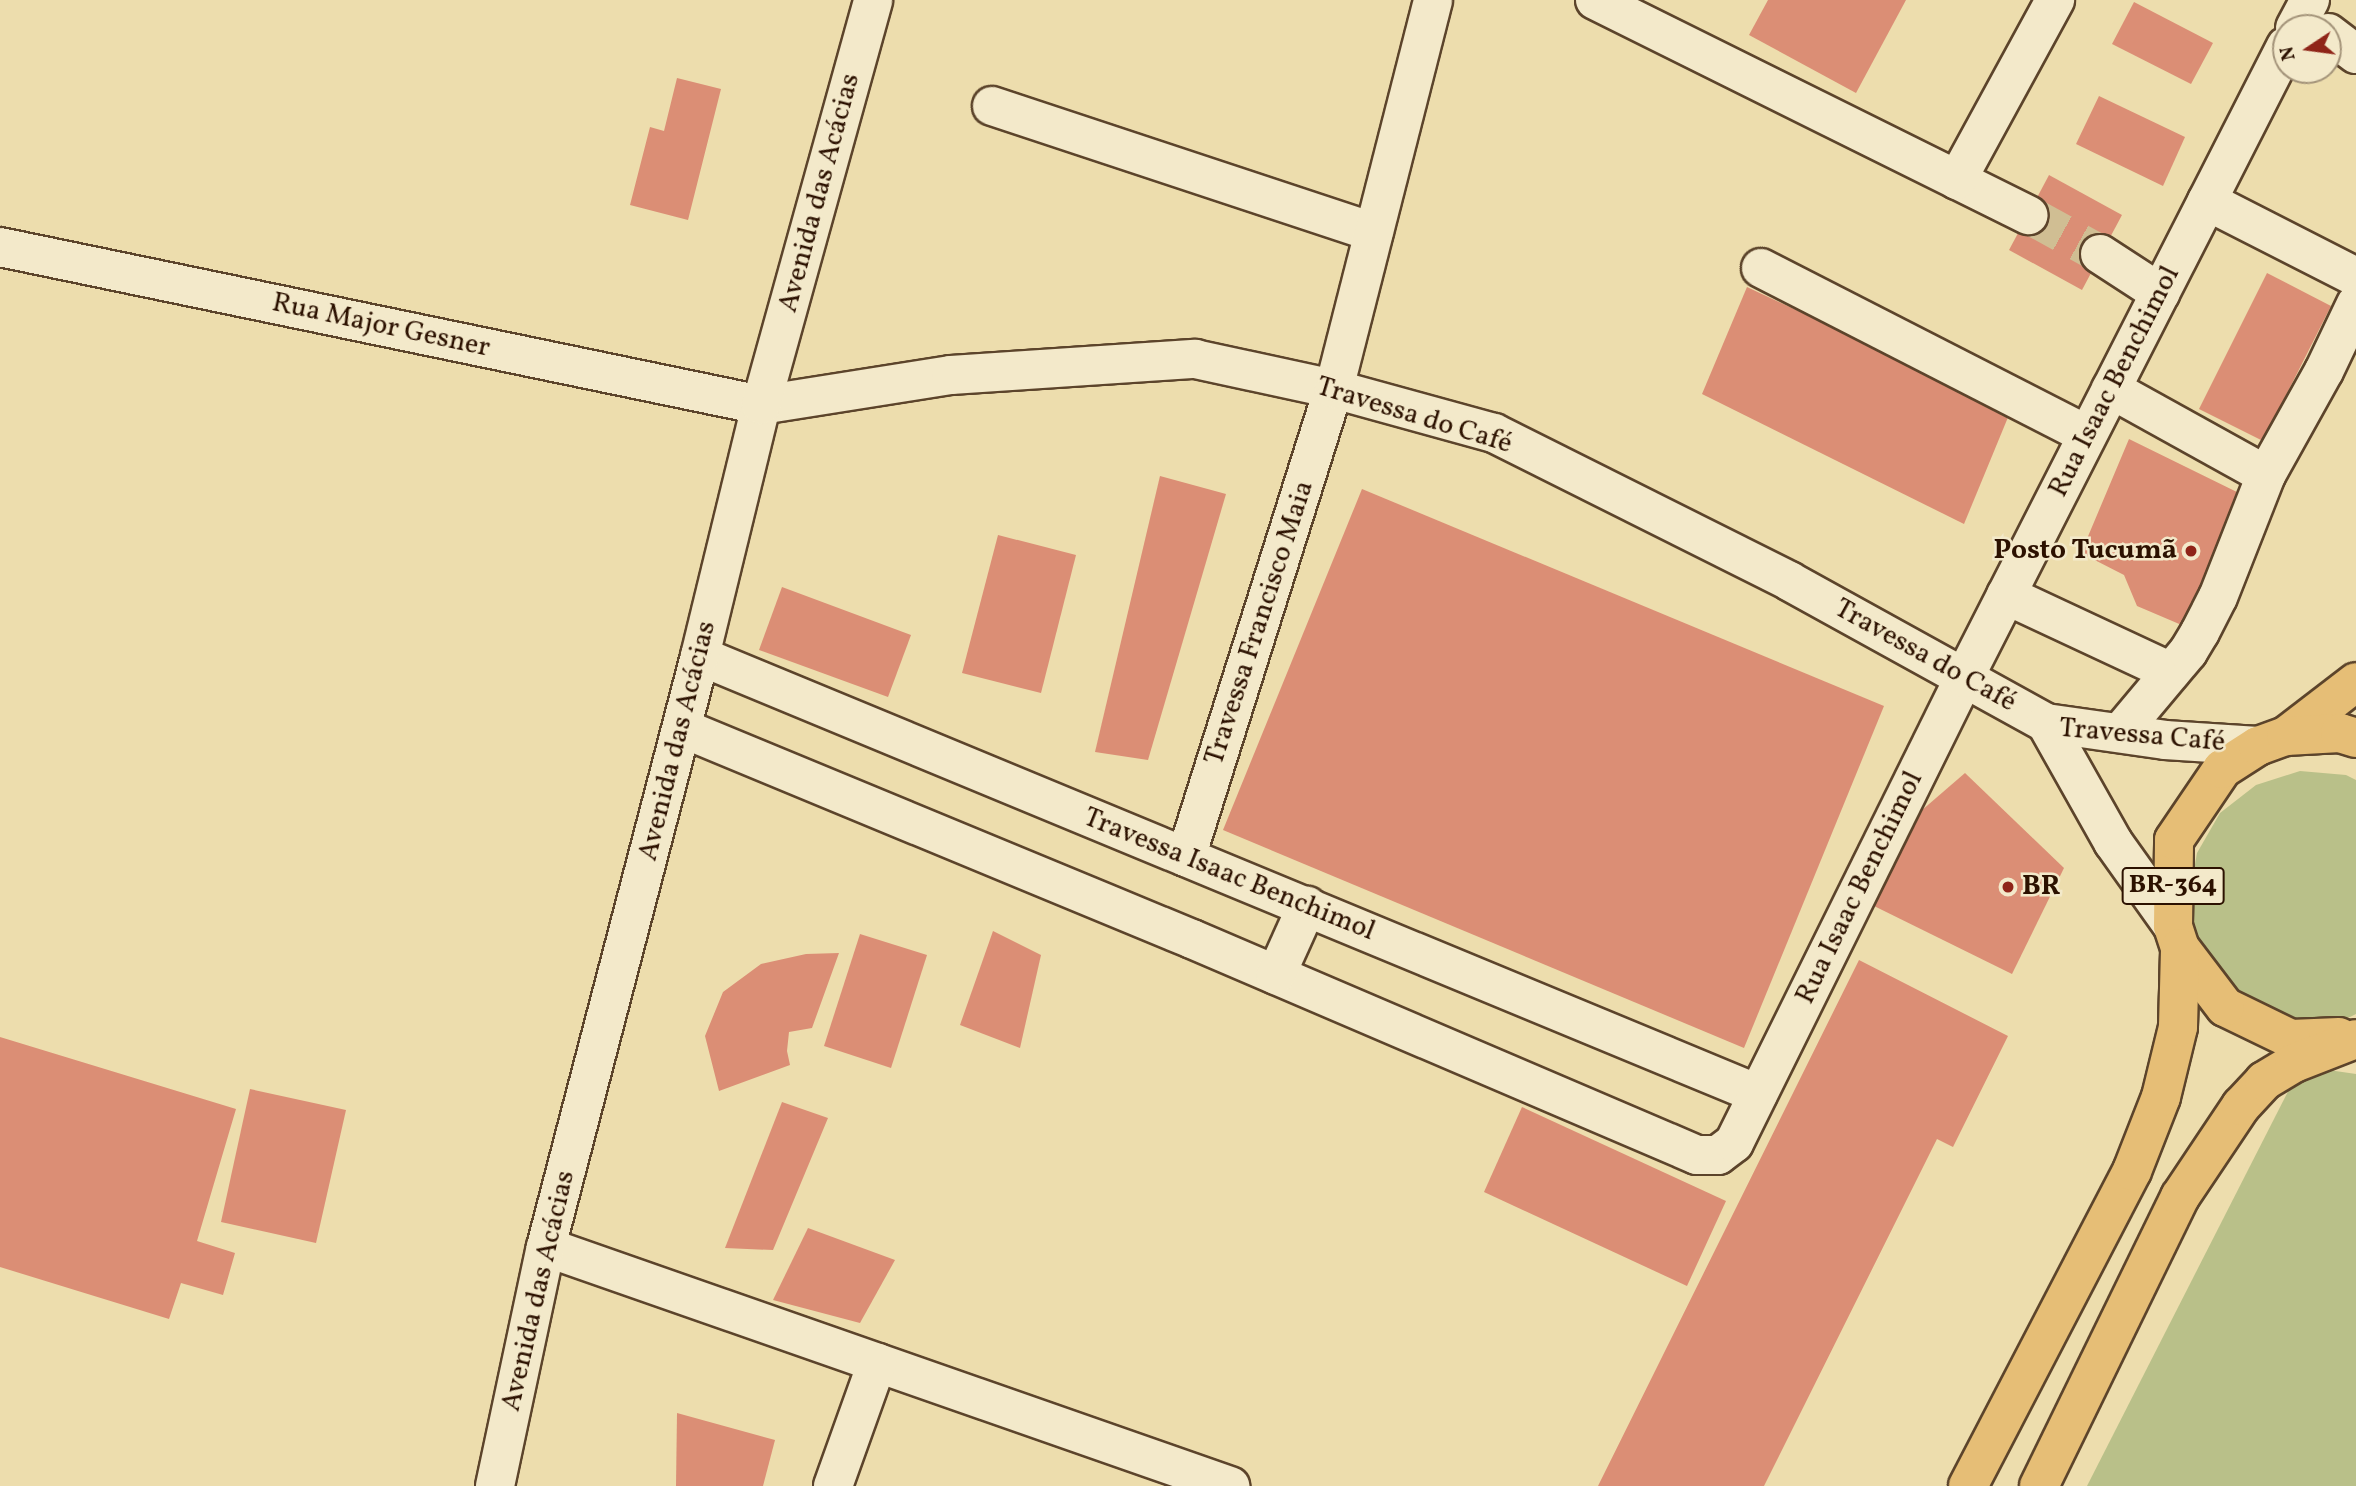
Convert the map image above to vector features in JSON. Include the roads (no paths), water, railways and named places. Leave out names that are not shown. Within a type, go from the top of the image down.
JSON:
[{"type":"main road","name":"BR-364","points":[[1968,1486],[2132,1171],[2161,1097],[2178,1027],[2174,841],[2222,769],[2272,741],[2356,682]]},
{"type":"main road","name":"BR-364","points":[[2272,741],[2340,733],[2356,738]]},
{"type":"main road","name":"BR-364","points":[[2176,937],[2225,1007],[2291,1039],[2356,1038]]},
{"type":"main road","name":"BR-364","points":[[2039,1486],[2180,1197],[2241,1106],[2264,1081],[2294,1063],[2356,1038]]},
{"type":"street","name":"Avenida das Acácias","points":[[495,1486],[546,1247],[682,728],[761,405],[873,0]]},
{"type":"street","name":"Travessa Francisco Maia","points":[[1186,857],[1334,389],[1433,0]]},
{"type":"street","points":[[1595,0],[2029,215]]},
{"type":"street","points":[[1957,180],[2055,0]]},
{"type":"street","name":"Rua Isaac Benchimol","points":[[1276,975],[1697,1155],[1718,1155],[1734,1143],[2087,435],[2207,201],[2273,84]]},
{"type":"street","points":[[992,106],[1374,232]]},
{"type":"street","points":[[2207,201],[2356,277]]},
{"type":"street","name":"Rua Major Gesner","points":[[0,247],[761,405]]},
{"type":"street","points":[[2100,254],[2160,293]]},
{"type":"street","points":[[1761,268],[2087,435]]},
{"type":"street","points":[[2120,733],[2188,652],[2218,597],[2266,475],[2356,304]]},
{"type":"street","name":"Travessa do Café","points":[[761,405],[951,374],[1195,359],[1334,389],[1494,433],[1789,581],[2046,723]]},
{"type":"street","points":[[2111,389],[2266,475]]},
{"type":"street","points":[[2006,595],[2171,672]]},
{"type":"street","name":"Travessa Isaac Benchimol","points":[[700,656],[1758,1094]]},
{"type":"street","name":"Travessa Café","points":[[2046,723],[2165,740],[2272,741]]},
{"type":"street","name":"Travessa Café","points":[[2046,723],[2113,842],[2176,937]]},
{"type":"street","points":[[682,728],[1276,975],[1307,906]]},
{"type":"street","points":[[546,1247],[1230,1486]]},
{"type":"street","points":[[833,1486],[877,1363]]},
{"type":"tunnel","points":[[2029,215],[2100,254]]},
{"type":"place","name":"Posto Tucumã","points":[[2191,551]]},
{"type":"place","name":"BR","points":[[2008,887]]}]
